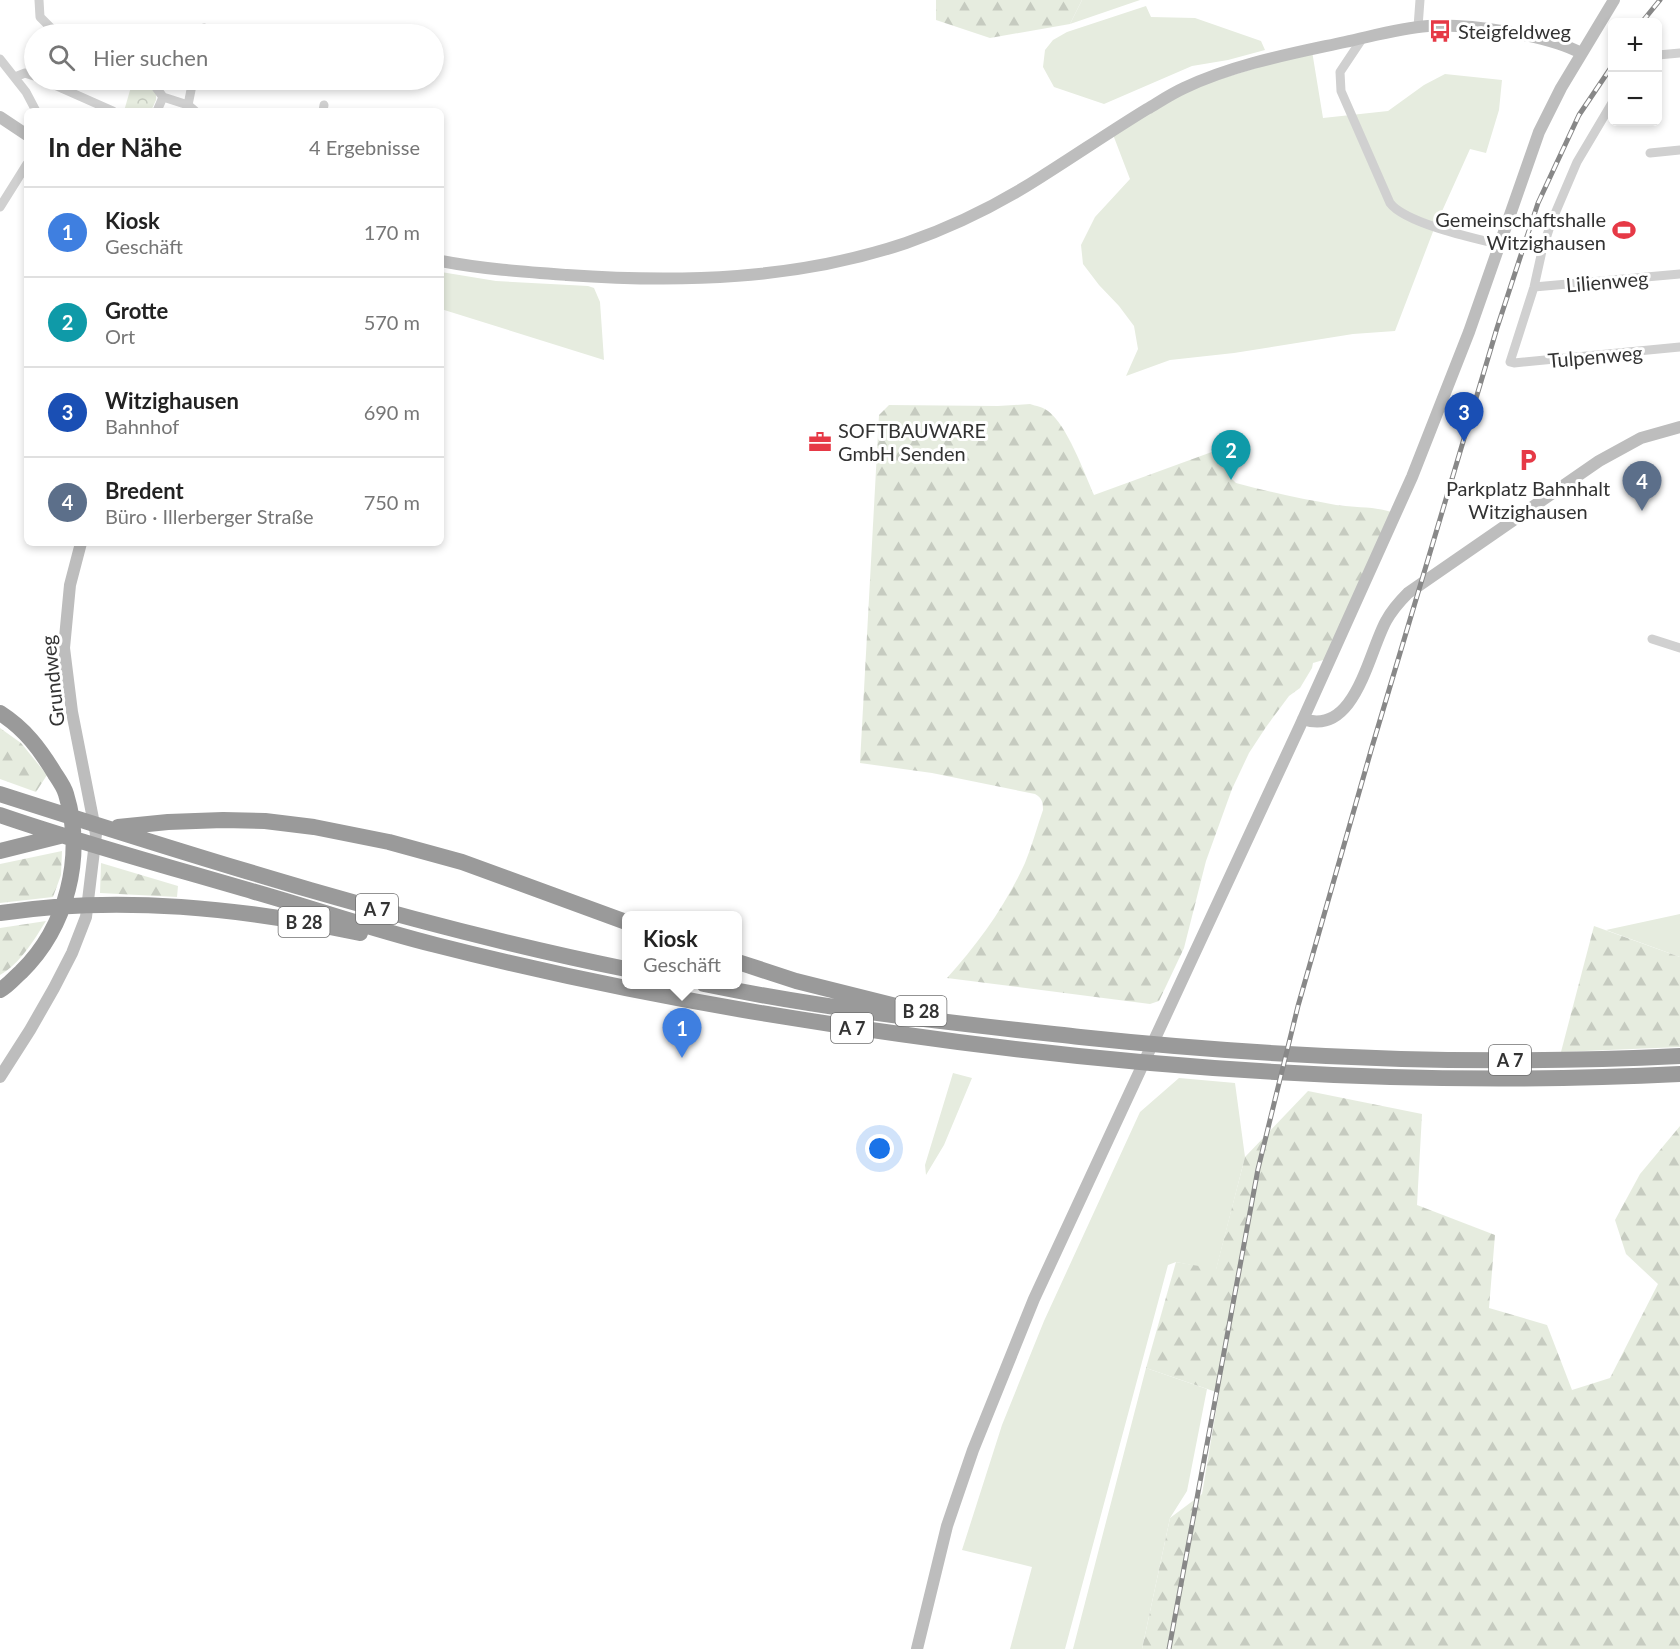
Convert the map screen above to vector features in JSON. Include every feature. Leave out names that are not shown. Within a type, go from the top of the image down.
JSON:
[{"type":"highway","points":[[0,713],[25,731],[40,749],[66,792],[73,845],[69,887],[53,930],[34,959],[0,990]]},
{"type":"highway","name":"A 7","points":[[0,794],[279,881],[411,918],[622,968]]},
{"type":"highway","name":"A 7","points":[[0,814],[123,854],[434,945],[622,986]]},
{"type":"highway","points":[[0,851],[85,831],[168,822],[265,821],[314,827],[389,842],[462,862],[622,920]]},
{"type":"highway","name":"B 28","points":[[0,913],[34,908],[115,904],[171,906],[264,915],[420,947],[434,945]]},
{"type":"highway","name":"B 28","points":[[742,964],[845,994],[969,1020],[996,1029]]},
{"type":"highway","name":"A 7","points":[[637,989],[846,1027],[1078,1057],[1195,1068],[1514,1078],[1680,1074]]},
{"type":"highway","name":"A 7","points":[[732,989],[839,1008],[996,1029],[1254,1053],[1514,1060],[1680,1056]]},
{"type":"main road","points":[[917,1649],[947,1526],[973,1450],[1007,1364],[1044,1278],[1303,719],[1412,477],[1469,332],[1539,132],[1581,52],[1614,0]]},
{"type":"main road","points":[[444,261],[527,272],[604,278],[729,278],[763,275],[872,253],[943,229],[1014,193],[1183,89],[1231,70],[1275,57],[1418,27],[1452,26],[1499,31],[1558,43],[1581,52]]},
{"type":"main road","points":[[0,117],[24,133]]},
{"type":"main road","points":[[1303,719],[1314,723],[1324,721],[1346,709],[1358,689],[1384,623],[1394,606],[1408,593],[1599,461],[1641,438],[1680,427]]},
{"type":"main road","name":"Grundweg","points":[[0,1077],[54,988],[72,953],[86,917],[96,834],[72,712],[64,648],[70,585],[80,546]]},
{"type":"street","points":[[38,0],[40,17],[47,24]]},
{"type":"street","points":[[1418,27],[1420,0]]},
{"type":"street","points":[[1362,39],[1340,72],[1341,91],[1390,203],[1395,209],[1410,217],[1498,244]]},
{"type":"street","points":[[1662,55],[1680,53]]},
{"type":"street","points":[[0,59],[15,77],[34,108]]},
{"type":"street","points":[[15,77],[24,73]]},
{"type":"street","points":[[66,90],[106,108]]},
{"type":"street","points":[[158,90],[163,97],[191,108],[192,90]]},
{"type":"street","points":[[158,108],[163,97]]},
{"type":"street","points":[[1534,287],[1542,251],[1563,195],[1577,162],[1608,110]]},
{"type":"street","points":[[1650,153],[1680,150]]},
{"type":"street","points":[[0,207],[24,169]]},
{"type":"street","name":"Lilienweg","points":[[1534,287],[1680,274]]},
{"type":"street","name":"Tulpenweg","points":[[1534,287],[1510,362],[1680,348]]},
{"type":"street","points":[[1652,639],[1680,648]]},
{"type":"green space","points":[[936,0],[1082,0],[1070,24],[990,38],[936,20]]},
{"type":"green space","points":[[1082,0],[1140,0],[1070,24]]},
{"type":"green space","points":[[1146,6],[1151,17],[1195,18],[1261,41],[1265,50],[1228,60],[1192,66],[1104,104],[1054,87],[1043,67],[1045,50],[1053,40],[1067,32]]},
{"type":"green space","points":[[1312,51],[1323,118],[1388,111],[1424,85],[1445,74],[1502,80],[1499,110],[1486,153],[1470,149],[1434,229],[1395,331],[1353,334],[1234,353],[1170,360],[1126,376],[1138,349],[1134,326],[1083,264],[1081,245],[1095,217],[1130,179],[1112,132],[1184,90]]},
{"type":"green space","points":[[130,90],[153,90],[156,93],[152,108],[125,108]]},
{"type":"green space","points":[[444,272],[496,281],[594,288],[600,302],[604,360],[444,310]]},
{"type":"green space","points":[[1030,404],[1048,411],[1062,427],[1094,495],[1220,449],[1224,451],[1231,478],[1236,483],[1323,503],[1380,509],[1395,513],[1330,658],[1313,663],[1300,688],[1289,696],[1249,753],[1232,789],[1206,861],[1184,948],[1159,1001],[1150,1004],[947,978],[970,952],[1009,894],[1028,857],[1043,810],[1042,800],[1035,794],[932,773],[860,763],[879,415],[889,405]]},
{"type":"green space","points":[[0,728],[21,743],[47,775],[36,792],[0,779]]},
{"type":"green space","points":[[62,851],[61,875],[53,897],[0,903],[0,864]]},
{"type":"green space","points":[[101,863],[178,886],[177,897],[100,893]]},
{"type":"green space","points":[[1680,914],[1680,957],[1606,930]]},
{"type":"green space","points":[[46,921],[20,958],[0,975],[0,928]]},
{"type":"green space","points":[[1594,926],[1680,957],[1680,1047],[1561,1052]]},
{"type":"green space","points":[[953,1073],[972,1078],[944,1145],[926,1175],[925,1165]]},
{"type":"green space","points":[[1179,1078],[1235,1083],[1245,1157],[1216,1270],[1176,1262],[1168,1265],[1065,1649],[1010,1649],[1032,1567],[962,1550],[1002,1425],[1044,1321],[1140,1112]]},
{"type":"green space","points":[[1308,1091],[1422,1114],[1417,1205],[1495,1235],[1489,1308],[1547,1325],[1572,1390],[1610,1378],[1658,1284],[1626,1254],[1615,1220],[1640,1174],[1680,1126],[1680,1649],[1142,1649],[1170,1518],[1202,1494],[1219,1393],[1146,1368],[1176,1262],[1216,1269],[1245,1157]]},
{"type":"green space","points":[[1146,1368],[1207,1389],[1187,1491],[1170,1518],[1142,1649],[1073,1649]]},
{"type":"railway","points":[[1645,18],[1660,0]]},
{"type":"railway","points":[[1169,1649],[1258,1169],[1298,1006],[1372,747],[1497,328],[1538,203],[1579,115],[1608,72]]},
{"type":"place","name":"Steigfeldweg","points":[[1440,31]]},
{"type":"place","name":"Gemeinschaftshalle Witzighausen","points":[[1624,230]]},
{"type":"place","name":"SOFTBAUWARE GmbH Senden","points":[[820,442]]},
{"type":"place","name":"Witzighausen","points":[[1464,442]]},
{"type":"place","name":"Parkplatz Bahnhalt Witzighausen","points":[[1528,460]]},
{"type":"place","name":"Grotte","points":[[1231,480]]},
{"type":"place","name":"Bredent","points":[[1642,511]]},
{"type":"place","name":"Kiosk","points":[[682,1058]]}]
